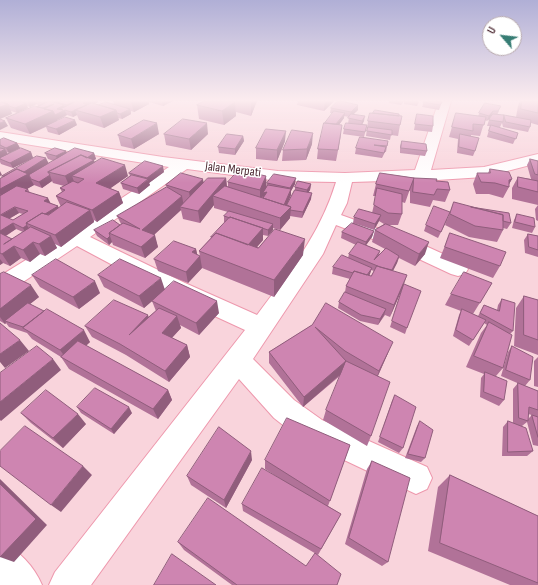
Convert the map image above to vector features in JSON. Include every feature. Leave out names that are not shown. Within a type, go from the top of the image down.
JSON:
[{"type":"street","points":[[421,176],[436,128]]},
{"type":"street","name":"Jalan Merpati","points":[[0,136],[183,165],[278,176],[345,178],[421,176],[484,172],[512,166],[538,158]]},
{"type":"street","points":[[0,286],[183,165]]},
{"type":"street","points":[[68,585],[238,360],[313,254],[338,203],[345,178]]},
{"type":"street","points":[[331,218],[391,238],[458,269]]},
{"type":"street","points":[[76,237],[183,292],[260,327]]},
{"type":"street","points":[[238,360],[284,409],[312,430],[416,478]]},
{"type":"street","points":[[0,560],[23,585]]},
{"type":"building","points":[[130,128],[148,128],[131,139],[118,135]]},
{"type":"building","points":[[171,128],[201,128],[189,139],[164,134]]},
{"type":"building","points":[[323,128],[341,128],[338,150],[318,149]]},
{"type":"building","points":[[344,128],[366,128],[365,132]]},
{"type":"building","points":[[368,128],[392,130],[392,135],[367,131]]},
{"type":"building","points":[[459,128],[473,128],[473,131]]},
{"type":"building","points":[[490,128],[502,128],[518,133],[516,139],[489,131]]},
{"type":"building","points":[[266,129],[286,131],[277,150],[256,148]]},
{"type":"building","points":[[292,130],[313,133],[307,149],[283,150]]},
{"type":"building","points":[[227,134],[243,136],[235,149],[218,147]]},
{"type":"building","points":[[460,134],[479,138],[475,151],[459,147]]},
{"type":"building","points":[[360,137],[388,141],[387,146],[374,145],[386,147],[384,153],[356,148]]},
{"type":"building","points":[[4,138],[17,143],[6,148],[0,145],[0,140]]},
{"type":"building","points":[[402,141],[426,144],[427,151],[401,148]]},
{"type":"building","points":[[21,148],[31,152],[10,163],[0,159],[0,158]]},
{"type":"building","points":[[55,148],[66,151],[56,156],[45,153]]},
{"type":"building","points":[[75,148],[94,153],[87,158],[81,155],[48,172],[50,175],[39,182],[31,179],[29,175]]},
{"type":"building","points":[[81,155],[94,160],[65,176],[48,172]]},
{"type":"building","points":[[37,156],[46,158],[24,172],[17,169],[2,176]]},
{"type":"building","points":[[102,158],[125,165],[96,183],[119,192],[92,210],[56,196],[65,190],[60,188],[73,181],[78,183],[84,179],[72,176]]},
{"type":"building","points":[[530,159],[538,161],[538,175],[535,174]]},
{"type":"building","points":[[145,161],[163,166],[147,178],[129,173]]},
{"type":"building","points":[[17,169],[28,174],[0,189],[0,179]]},
{"type":"building","points":[[490,169],[509,172],[512,179],[509,180],[509,187],[495,183],[481,182],[477,173],[490,173]]},
{"type":"building","points":[[239,170],[266,176],[260,190],[228,182]]},
{"type":"building","points":[[181,173],[203,179],[189,192],[166,185]]},
{"type":"building","points":[[380,173],[414,178],[409,191],[376,184]]},
{"type":"building","points":[[274,174],[296,178],[290,188],[267,183]]},
{"type":"building","points":[[132,175],[148,179],[137,188],[121,183]]},
{"type":"building","points":[[518,177],[538,181],[538,192],[518,187]]},
{"type":"building","points":[[208,178],[226,178],[198,211],[180,207]]},
{"type":"building","points":[[414,178],[437,179],[436,181],[448,182],[450,190],[437,189],[434,195],[413,192]]},
{"type":"building","points":[[298,181],[311,184],[307,190],[295,187]]},
{"type":"building","points":[[268,185],[291,189],[284,205],[263,198],[267,192],[263,193]]},
{"type":"building","points":[[17,186],[28,189],[25,191],[48,198],[44,201],[58,206],[45,214],[42,213],[26,223],[27,225],[23,228],[13,223],[0,231],[0,196]],"holes":[[[15,207],[28,211],[13,220],[1,215]]]},
{"type":"building","points":[[225,186],[291,207],[280,218],[213,196]]},
{"type":"building","points":[[167,187],[182,196],[142,230],[155,235],[141,247],[109,233],[123,223],[140,229],[117,216]]},
{"type":"building","points":[[377,188],[402,194],[402,214],[388,213],[374,205]]},
{"type":"building","points":[[295,190],[312,193],[303,212],[290,210],[291,207],[287,205]]},
{"type":"building","points":[[67,202],[90,210],[55,235],[26,223],[42,213],[48,215]]},
{"type":"building","points":[[454,202],[503,215],[503,230],[475,226],[450,214]]},
{"type":"building","points":[[434,206],[450,212],[441,232],[426,225]]},
{"type":"building","points":[[471,207],[509,213],[511,223],[503,221],[503,215]]},
{"type":"building","points":[[359,209],[381,215],[375,224],[354,217]]},
{"type":"building","points":[[229,211],[273,224],[268,230],[224,216]]},
{"type":"building","points":[[517,214],[534,218],[535,227],[515,222]]},
{"type":"building","points":[[230,217],[263,228],[248,245],[216,233],[211,237]]},
{"type":"building","points":[[113,220],[120,225],[109,233],[110,236],[107,239],[94,230]]},
{"type":"building","points":[[352,223],[374,231],[366,242],[342,232]]},
{"type":"building","points":[[386,224],[429,242],[419,254],[375,230]]},
{"type":"building","points":[[31,227],[51,236],[39,244],[33,242],[23,250],[14,246],[2,254],[0,253],[0,233],[12,239]]},
{"type":"building","points":[[275,229],[305,239],[274,280],[199,251],[216,233],[258,248]]},
{"type":"building","points":[[450,233],[506,252],[500,266],[445,247]]},
{"type":"building","points":[[528,234],[538,236],[538,250],[529,247]]},
{"type":"building","points":[[174,241],[196,249],[192,252],[200,256],[186,272],[154,259]]},
{"type":"building","points":[[358,242],[380,251],[374,260],[386,248],[399,256],[392,270],[380,267],[349,254]]},
{"type":"building","points":[[342,255],[372,268],[367,275],[354,271],[353,273],[333,267]]},
{"type":"building","points":[[56,259],[95,281],[73,297],[32,275]]},
{"type":"building","points":[[120,259],[161,278],[139,296],[98,275]]},
{"type":"building","points":[[377,266],[407,275],[394,305],[346,286],[354,271],[371,276]]},
{"type":"building","points":[[4,272],[31,285],[0,309],[0,274]]},
{"type":"building","points":[[464,272],[492,283],[480,303],[451,294]]},
{"type":"building","points":[[174,281],[217,301],[196,323],[152,301]]},
{"type":"building","points":[[404,284],[421,291],[407,328],[392,321]]},
{"type":"building","points":[[345,292],[386,309],[380,319],[361,315],[339,302]]},
{"type":"building","points":[[524,296],[538,300],[538,340],[524,335]]},
{"type":"building","points":[[502,299],[515,303],[513,331],[480,313],[484,305],[499,311]]},
{"type":"building","points":[[114,300],[148,315],[129,335],[159,308],[177,316],[162,333],[187,345],[165,371],[120,344],[85,326]]},
{"type":"building","points":[[28,303],[44,311],[23,327],[5,321]]},
{"type":"building","points":[[326,303],[393,342],[379,371],[345,351],[315,327],[346,361],[304,397],[269,352],[312,325]]},
{"type":"building","points":[[47,309],[84,330],[60,350],[23,328]]},
{"type":"building","points":[[462,309],[486,320],[473,340],[456,330]]},
{"type":"building","points":[[489,322],[512,335],[503,368],[474,356]]},
{"type":"building","points":[[0,323],[20,340],[0,354]]},
{"type":"building","points":[[78,341],[168,390],[153,409],[61,357]]},
{"type":"building","points":[[37,346],[53,359],[0,402],[0,373]]},
{"type":"building","points":[[512,346],[533,357],[530,380],[506,370]]},
{"type":"building","points":[[346,361],[390,382],[371,436],[326,410]]},
{"type":"building","points":[[485,372],[507,381],[504,400],[484,392]]},
{"type":"building","points":[[518,383],[538,391],[538,410],[529,407],[528,421],[519,418]]},
{"type":"building","points":[[95,388],[129,407],[111,429],[77,407]]},
{"type":"building","points":[[46,390],[78,414],[53,438],[21,413]]},
{"type":"building","points":[[395,395],[416,407],[403,448],[380,437]]},
{"type":"building","points":[[532,415],[538,417],[538,437]]},
{"type":"building","points":[[287,418],[350,445],[330,501],[265,460]]},
{"type":"building","points":[[420,421],[433,430],[425,458],[408,454]]},
{"type":"building","points":[[508,421],[526,428],[533,451],[508,452]]},
{"type":"building","points":[[25,426],[83,466],[51,505],[0,466],[0,451]]},
{"type":"building","points":[[219,427],[251,451],[224,500],[187,476]]},
{"type":"building","points":[[372,461],[410,478],[388,562],[349,538]]},
{"type":"building","points":[[262,468],[341,514],[321,549],[242,504]]},
{"type":"building","points":[[450,475],[538,516],[538,583],[440,543]]},
{"type":"building","points":[[0,484],[36,519],[0,557]]},
{"type":"building","points":[[208,498],[306,566],[315,553],[341,574],[337,585],[237,585],[178,542]]},
{"type":"building","points":[[172,554],[216,585],[154,585]]}]
